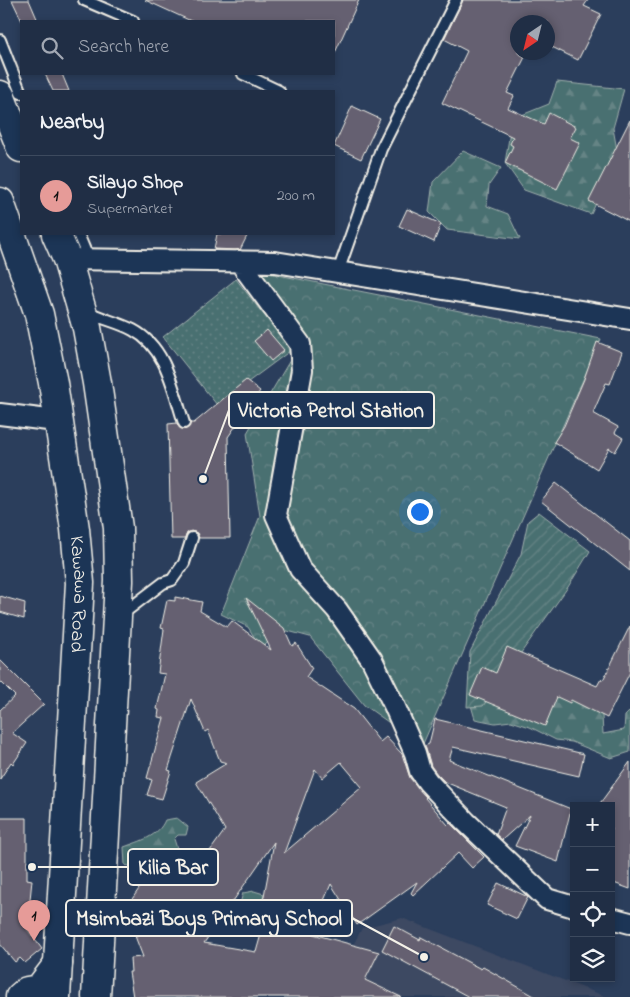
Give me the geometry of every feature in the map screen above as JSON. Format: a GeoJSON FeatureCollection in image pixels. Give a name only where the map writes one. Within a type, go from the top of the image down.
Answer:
{"type":"FeatureCollection","features":[{"type":"Feature","properties":{"kind":"main road"},"geometry":{"type":"LineString","coordinates":[[0,95],[20,145]]}},
{"type":"Feature","properties":{"kind":"main road","name":"Kawawa Road"},"geometry":{"type":"LineString","coordinates":[[0,202],[39,314],[53,383],[75,530],[80,583],[56,997]]}},
{"type":"Feature","properties":{"kind":"main road","name":"Kawawa Road"},"geometry":{"type":"LineString","coordinates":[[57,235],[78,260],[81,308],[87,328],[97,383],[118,528],[118,581],[96,997]]}},
{"type":"Feature","properties":{"kind":"main road"},"geometry":{"type":"LineString","coordinates":[[20,997],[27,990],[39,989],[58,964]]}},
{"type":"Feature","properties":{"kind":"street"},"geometry":{"type":"LineString","coordinates":[[78,260],[274,262],[630,319]]}},
{"type":"Feature","properties":{"kind":"street"},"geometry":{"type":"LineString","coordinates":[[239,261],[300,344],[302,370],[276,515],[300,569],[336,610],[372,660],[398,713],[415,753],[420,771],[428,782],[466,822],[547,899],[570,906]]}},
{"type":"Feature","properties":{"kind":"street"},"geometry":{"type":"LineString","coordinates":[[0,414],[48,420],[57,414]]}},
{"type":"Feature","properties":{"kind":"street"},"geometry":{"type":"LineString","coordinates":[[615,919],[630,923]]}},
{"type":"Feature","properties":{"kind":"lane"},"geometry":{"type":"LineString","coordinates":[[84,0],[131,20]]}},
{"type":"Feature","properties":{"kind":"lane"},"geometry":{"type":"LineString","coordinates":[[338,272],[381,149],[456,0]]}},
{"type":"Feature","properties":{"kind":"lane"},"geometry":{"type":"LineString","coordinates":[[0,40],[20,90]]}},
{"type":"Feature","properties":{"kind":"lane"},"geometry":{"type":"LineString","coordinates":[[245,75],[277,90]]}},
{"type":"Feature","properties":{"kind":"lane"},"geometry":{"type":"LineString","coordinates":[[78,235],[78,260]]}},
{"type":"Feature","properties":{"kind":"lane"},"geometry":{"type":"LineString","coordinates":[[81,308],[134,331],[158,352],[165,366],[184,423]]}},
{"type":"Feature","properties":{"kind":"lane"},"geometry":{"type":"LineString","coordinates":[[116,620],[163,582],[172,580],[184,563],[192,538]]}},
{"type":"Feature","properties":{"kind":"shaded area"},"geometry":{"type":"Polygon","coordinates":[[[402,918],[607,997],[347,997],[332,985],[362,928],[402,918]]]}},
{"type":"Feature","properties":{"kind":"green space"},"geometry":{"type":"Polygon","coordinates":[[[557,82],[624,89],[613,128],[618,156],[591,214],[524,190],[505,163],[512,119],[549,104],[557,82]]]}},
{"type":"Feature","properties":{"kind":"green space"},"geometry":{"type":"Polygon","coordinates":[[[463,151],[501,168],[489,185],[487,206],[508,214],[520,239],[447,230],[429,212],[433,182],[463,151]]]}},
{"type":"Feature","properties":{"kind":"green space"},"geometry":{"type":"Polygon","coordinates":[[[263,272],[601,339],[422,746],[364,705],[310,637],[284,630],[261,648],[248,627],[221,614],[260,516],[247,433],[296,350],[243,279],[263,272]]]}},
{"type":"Feature","properties":{"kind":"green space"},"geometry":{"type":"Polygon","coordinates":[[[236,279],[263,314],[294,348],[217,405],[163,337],[236,279]]]}},
{"type":"Feature","properties":{"kind":"green space"},"geometry":{"type":"Polygon","coordinates":[[[539,512],[590,551],[568,587],[483,706],[467,707],[470,652],[521,554],[528,521],[539,512]]]}},
{"type":"Feature","properties":{"kind":"green space"},"geometry":{"type":"Polygon","coordinates":[[[560,688],[607,702],[602,716],[603,734],[624,730],[625,716],[630,711],[630,752],[611,758],[572,742],[556,740],[530,727],[511,721],[495,723],[475,719],[468,695],[560,688]]]}},
{"type":"Feature","properties":{"kind":"green space"},"geometry":{"type":"Polygon","coordinates":[[[177,818],[188,827],[186,835],[178,835],[174,839],[179,855],[170,868],[158,870],[151,866],[147,859],[137,865],[125,865],[124,847],[158,831],[165,820],[177,818]]]}},
{"type":"Feature","properties":{"kind":"green space"},"geometry":{"type":"Polygon","coordinates":[[[254,891],[264,894],[257,925],[263,934],[233,929],[243,893],[254,891]]]}},
{"type":"Feature","properties":{"kind":"building"},"geometry":{"type":"Polygon","coordinates":[[[12,0],[29,0],[38,20],[22,20],[12,0]]]}},
{"type":"Feature","properties":{"kind":"building"},"geometry":{"type":"Polygon","coordinates":[[[145,0],[359,0],[335,53],[335,20],[189,20],[145,0]]]}},
{"type":"Feature","properties":{"kind":"building"},"geometry":{"type":"Polygon","coordinates":[[[463,0],[588,0],[584,6],[601,14],[578,60],[555,48],[555,15],[510,15],[510,60],[524,60],[507,93],[514,96],[508,108],[544,124],[549,113],[576,127],[570,138],[580,143],[557,189],[505,163],[513,146],[510,144],[513,137],[442,103],[467,51],[444,39],[463,0]]]}},
{"type":"Feature","properties":{"kind":"building"},"geometry":{"type":"Polygon","coordinates":[[[45,75],[62,75],[69,90],[53,90],[45,75]]]}},
{"type":"Feature","properties":{"kind":"building"},"geometry":{"type":"Polygon","coordinates":[[[352,106],[380,119],[361,159],[335,146],[352,106]]]}},
{"type":"Feature","properties":{"kind":"building"},"geometry":{"type":"Polygon","coordinates":[[[630,120],[630,222],[589,201],[630,120]]]}},
{"type":"Feature","properties":{"kind":"building"},"geometry":{"type":"Polygon","coordinates":[[[407,209],[441,224],[434,242],[399,226],[407,209]]]}},
{"type":"Feature","properties":{"kind":"building"},"geometry":{"type":"Polygon","coordinates":[[[217,235],[248,235],[240,250],[214,249],[217,235]]]}},
{"type":"Feature","properties":{"kind":"building"},"geometry":{"type":"Polygon","coordinates":[[[267,330],[284,350],[271,361],[254,341],[267,330]]]}},
{"type":"Feature","properties":{"kind":"building"},"geometry":{"type":"Polygon","coordinates":[[[597,342],[622,352],[610,384],[606,383],[593,413],[618,427],[615,433],[623,438],[615,452],[609,448],[597,469],[554,442],[564,426],[597,342]]]}},
{"type":"Feature","properties":{"kind":"building"},"geometry":{"type":"Polygon","coordinates":[[[246,380],[260,391],[228,437],[230,538],[199,538],[197,533],[191,531],[187,533],[185,539],[171,539],[168,424],[177,423],[180,428],[186,429],[246,380]]]}},
{"type":"Feature","properties":{"kind":"building"},"geometry":{"type":"Polygon","coordinates":[[[556,483],[630,541],[630,571],[541,501],[556,483]]]}},
{"type":"Feature","properties":{"kind":"building"},"geometry":{"type":"Polygon","coordinates":[[[0,596],[25,603],[24,619],[0,612],[0,596]]]}},
{"type":"Feature","properties":{"kind":"building"},"geometry":{"type":"Polygon","coordinates":[[[175,597],[202,602],[200,611],[227,627],[232,621],[271,650],[246,598],[284,628],[292,646],[296,643],[312,668],[306,677],[354,709],[380,742],[386,737],[402,754],[410,778],[425,798],[448,825],[450,823],[484,857],[472,868],[458,853],[413,895],[411,893],[417,882],[357,925],[331,884],[317,917],[313,934],[379,952],[365,980],[401,997],[133,997],[129,972],[131,972],[130,958],[143,957],[135,936],[140,934],[128,905],[158,861],[169,869],[171,866],[190,879],[225,830],[196,782],[227,763],[220,761],[208,730],[205,732],[191,699],[168,770],[171,771],[162,799],[147,795],[152,780],[147,778],[164,718],[158,717],[159,710],[157,709],[165,674],[158,673],[164,629],[161,628],[167,600],[175,601],[175,597]],[[341,762],[322,778],[315,769],[284,853],[362,787],[341,762]],[[274,842],[204,943],[256,952],[267,913],[261,912],[274,842]]]}},
{"type":"Feature","properties":{"kind":"building"},"geometry":{"type":"Polygon","coordinates":[[[630,626],[630,672],[607,718],[571,700],[570,703],[557,697],[545,726],[470,695],[482,667],[496,673],[507,647],[597,686],[601,679],[603,680],[630,626]]]}},
{"type":"Feature","properties":{"kind":"building"},"geometry":{"type":"Polygon","coordinates":[[[0,660],[44,704],[12,733],[27,743],[0,779],[0,710],[15,696],[0,681],[0,660]]]}},
{"type":"Feature","properties":{"kind":"building"},"geometry":{"type":"Polygon","coordinates":[[[435,719],[584,754],[579,776],[453,747],[449,760],[570,809],[558,862],[515,846],[530,815],[502,840],[496,835],[506,807],[445,782],[431,766],[425,746],[429,744],[435,719]]]}},
{"type":"Feature","properties":{"kind":"building"},"geometry":{"type":"Polygon","coordinates":[[[630,762],[630,889],[615,883],[615,802],[601,802],[630,762]]]}},
{"type":"Feature","properties":{"kind":"building"},"geometry":{"type":"Polygon","coordinates":[[[0,818],[27,818],[27,879],[32,880],[27,929],[42,949],[25,963],[20,958],[15,962],[0,944],[0,818]]]}},
{"type":"Feature","properties":{"kind":"building"},"geometry":{"type":"Polygon","coordinates":[[[498,883],[528,897],[517,919],[487,905],[498,883]]]}},
{"type":"Feature","properties":{"kind":"building"},"geometry":{"type":"Polygon","coordinates":[[[394,926],[420,940],[421,937],[481,969],[483,967],[536,997],[469,997],[382,950],[394,926]]]}},
{"type":"Feature","properties":{"kind":"place","name":"Victoria Petrol Station"},"geometry":{"type":"Point","coordinates":[203,479]}},
{"type":"Feature","properties":{"kind":"place","name":"Kilia Bar"},"geometry":{"type":"Point","coordinates":[32,867]}},
{"type":"Feature","properties":{"kind":"place","name":"Silayo Shop"},"geometry":{"type":"Point","coordinates":[34,941]}},
{"type":"Feature","properties":{"kind":"place","name":"Msimbazi Boys Primary School"},"geometry":{"type":"Point","coordinates":[424,957]}}]}
